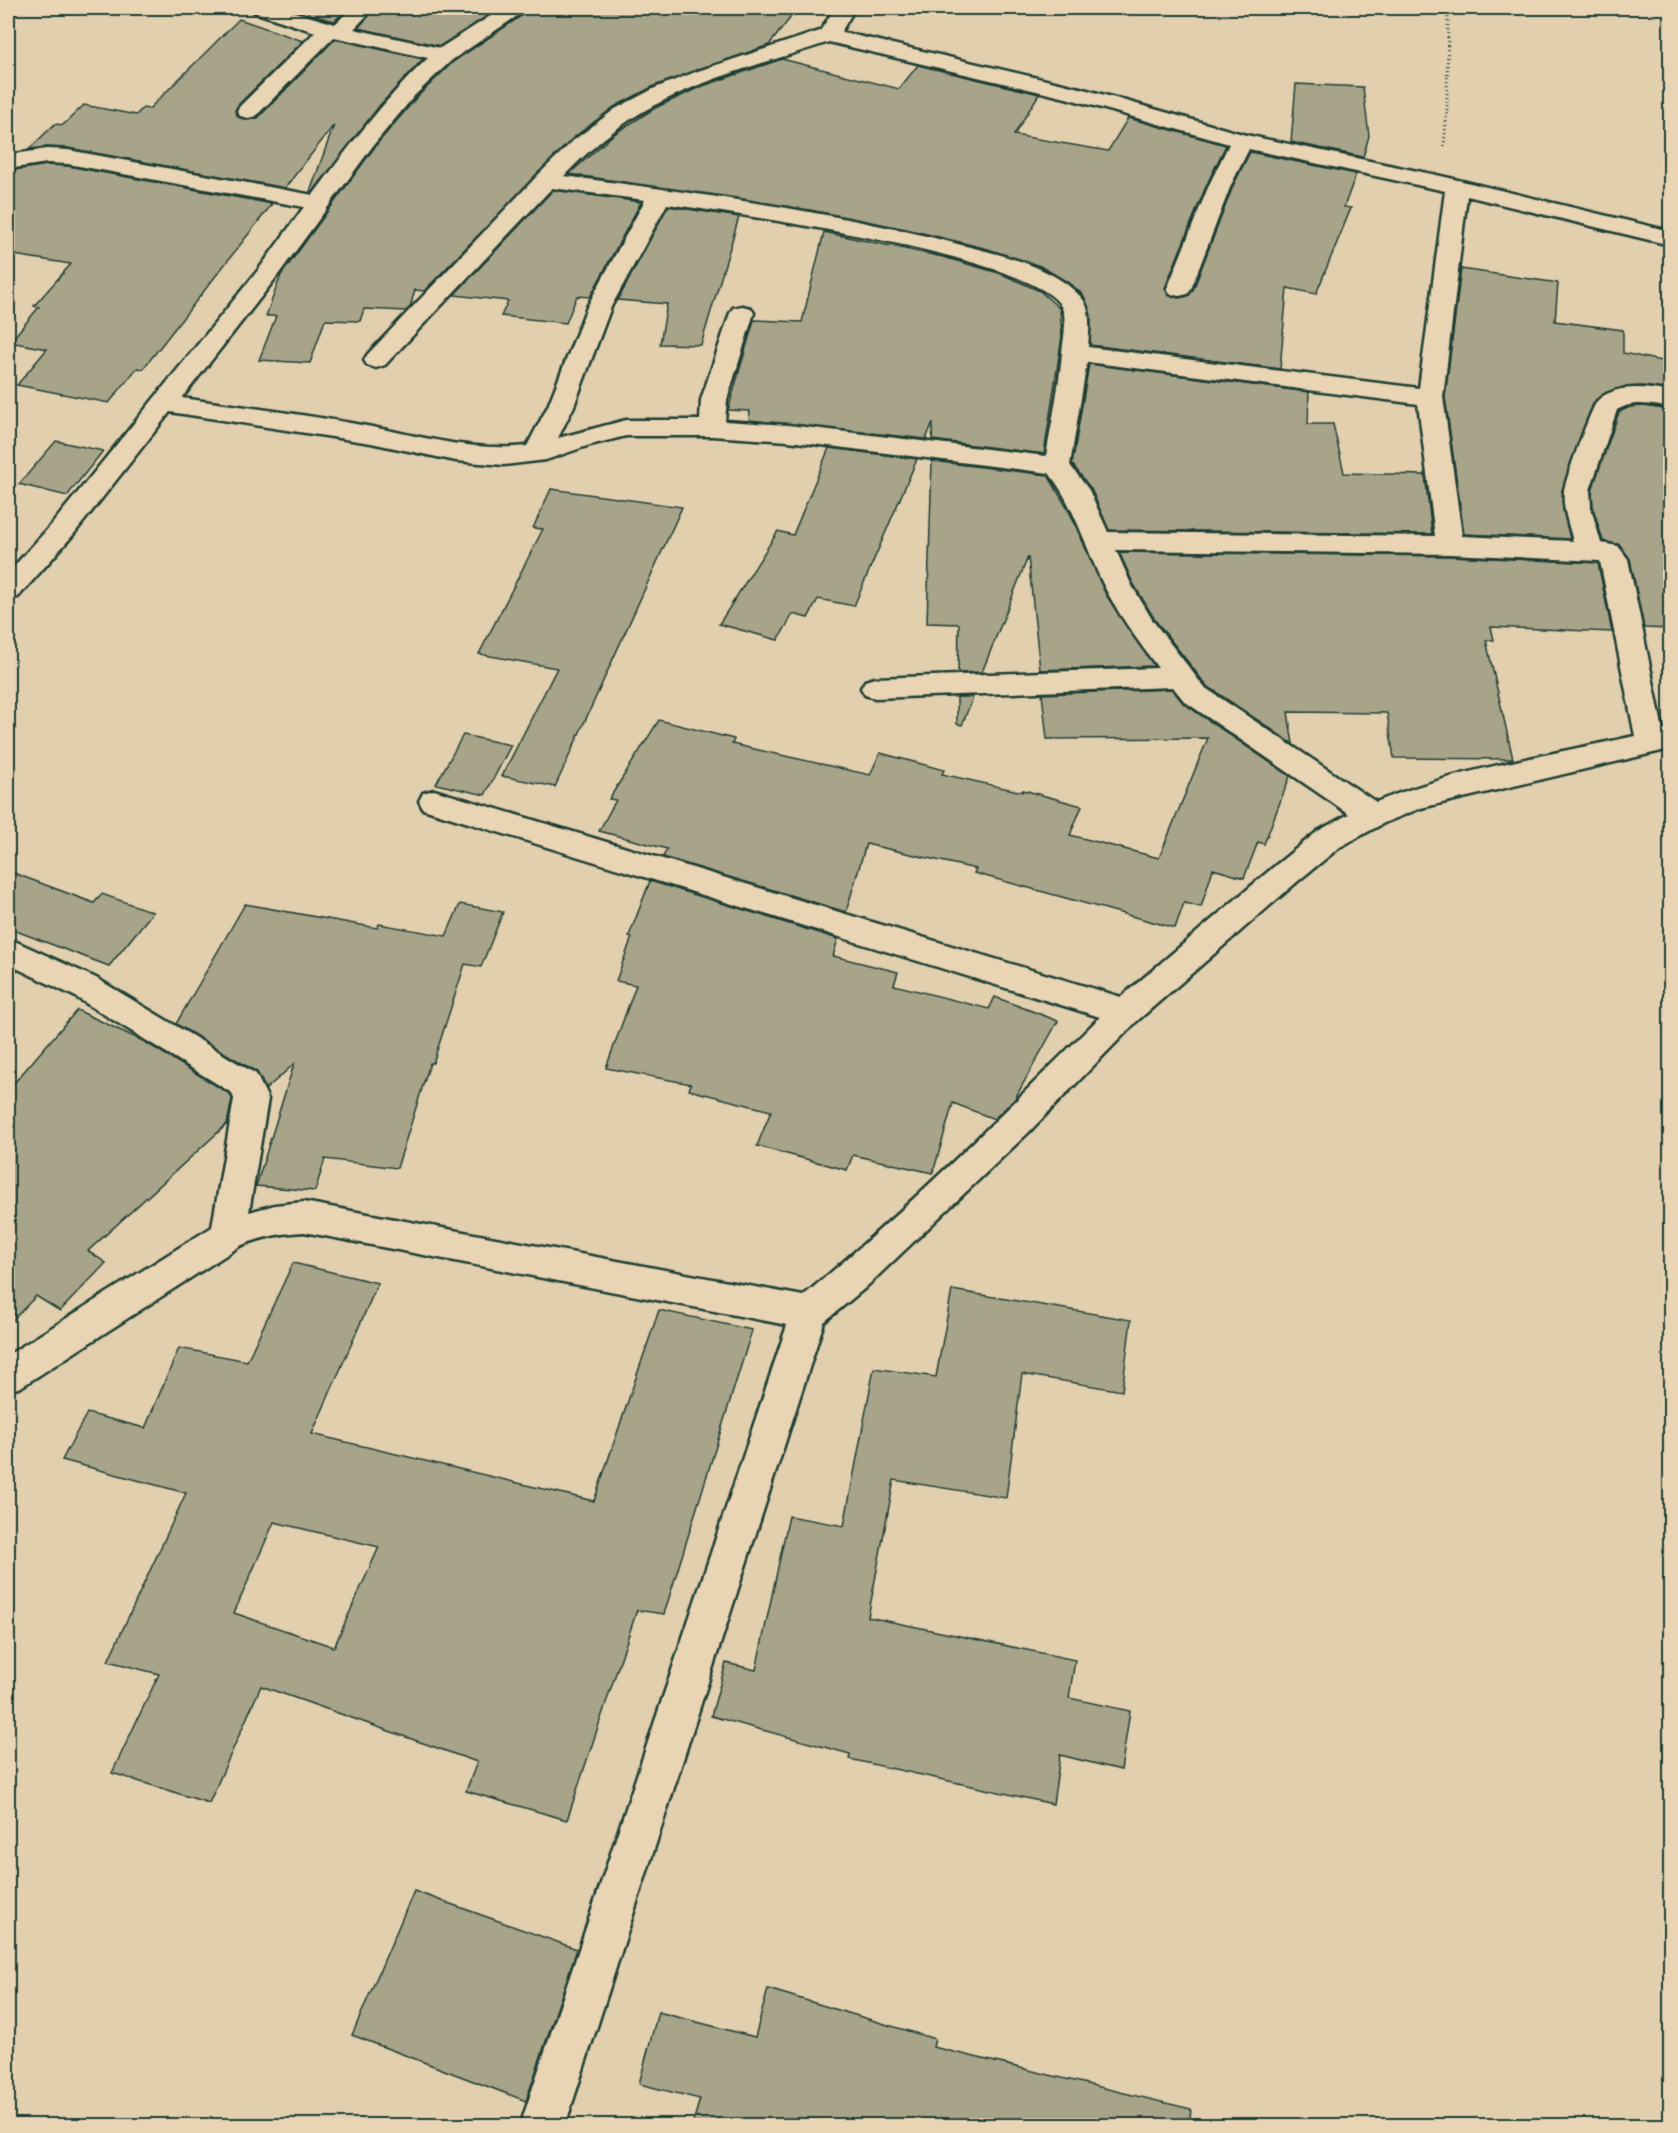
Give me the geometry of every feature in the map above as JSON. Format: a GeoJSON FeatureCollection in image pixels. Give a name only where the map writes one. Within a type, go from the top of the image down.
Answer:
{"type":"FeatureCollection","features":[{"type":"Feature","properties":{"kind":"street"},"geometry":{"type":"LineString","coordinates":[[261,8],[335,31],[444,55]]}},
{"type":"Feature","properties":{"kind":"street"},"geometry":{"type":"LineString","coordinates":[[248,111],[335,31],[364,8]]}},
{"type":"Feature","properties":{"kind":"street"},"geometry":{"type":"LineString","coordinates":[[8,590],[63,529],[267,274],[367,138],[400,98],[444,55],[516,8]]}},
{"type":"Feature","properties":{"kind":"street"},"geometry":{"type":"LineString","coordinates":[[828,35],[845,8]]}},
{"type":"Feature","properties":{"kind":"street"},"geometry":{"type":"LineString","coordinates":[[376,360],[546,180],[582,145],[623,114],[663,93],[706,76],[828,35],[1072,93],[1242,141],[1449,185],[1671,238]]}},
{"type":"Feature","properties":{"kind":"street"},"geometry":{"type":"LineString","coordinates":[[1179,289],[1220,184],[1242,141]]}},
{"type":"Feature","properties":{"kind":"street"},"geometry":{"type":"LineString","coordinates":[[8,162],[47,156],[68,157],[320,203]]}},
{"type":"Feature","properties":{"kind":"street"},"geometry":{"type":"LineString","coordinates":[[546,180],[818,221],[914,239],[982,257],[1041,279],[1061,292],[1073,304],[1077,322],[1057,466]]}},
{"type":"Feature","properties":{"kind":"street"},"geometry":{"type":"LineString","coordinates":[[1449,185],[1430,397],[1450,545]]}},
{"type":"Feature","properties":{"kind":"street"},"geometry":{"type":"LineString","coordinates":[[535,453],[550,433],[561,410],[593,321],[659,196]]}},
{"type":"Feature","properties":{"kind":"street"},"geometry":{"type":"LineString","coordinates":[[712,428],[714,400],[742,313]]}},
{"type":"Feature","properties":{"kind":"street"},"geometry":{"type":"LineString","coordinates":[[1074,353],[1430,397]]}},
{"type":"Feature","properties":{"kind":"street"},"geometry":{"type":"LineString","coordinates":[[1589,549],[1578,508],[1577,490],[1606,406],[1616,399],[1629,396],[1671,400]]}},
{"type":"Feature","properties":{"kind":"street"},"geometry":{"type":"LineString","coordinates":[[164,403],[371,435],[456,453],[504,457],[535,453],[626,428],[712,428],[788,433],[1057,466],[1076,490],[1118,585],[1143,628],[1178,677],[1194,694],[1373,815]]}},
{"type":"Feature","properties":{"kind":"street"},"geometry":{"type":"LineString","coordinates":[[542,2126],[809,1313],[852,1277],[1016,1123],[1126,1012],[1329,839],[1373,815],[1413,799],[1456,787],[1661,741],[1614,559],[1608,552],[1589,549],[1450,545],[1099,541]]}},
{"type":"Feature","properties":{"kind":"street"},"geometry":{"type":"LineString","coordinates":[[875,688],[1178,677]]}},
{"type":"Feature","properties":{"kind":"street"},"geometry":{"type":"LineString","coordinates":[[434,801],[1126,1012]]}},
{"type":"Feature","properties":{"kind":"street"},"geometry":{"type":"LineString","coordinates":[[8,950],[85,987],[244,1084],[251,1099],[228,1235]]}},
{"type":"Feature","properties":{"kind":"street"},"geometry":{"type":"LineString","coordinates":[[8,1375],[228,1235],[266,1220],[282,1217],[304,1217],[809,1313]]}},
{"type":"Feature","properties":{"kind":"path"},"geometry":{"type":"LineString","coordinates":[[1448,8],[1449,185]]}},
{"type":"Feature","properties":{"kind":"building"},"geometry":{"type":"Polygon","coordinates":[[[309,8],[349,8],[334,21],[308,14],[309,8]]]}},
{"type":"Feature","properties":{"kind":"building"},"geometry":{"type":"Polygon","coordinates":[[[376,8],[500,8],[440,46],[358,28],[376,8]]]}},
{"type":"Feature","properties":{"kind":"building"},"geometry":{"type":"Polygon","coordinates":[[[528,8],[798,8],[769,45],[654,86],[614,107],[573,138],[424,291],[415,290],[410,307],[406,311],[364,309],[360,321],[325,320],[310,363],[259,360],[276,316],[266,316],[281,275],[377,144],[417,97],[453,62],[524,14],[528,8]]]}},
{"type":"Feature","properties":{"kind":"building"},"geometry":{"type":"Polygon","coordinates":[[[239,19],[303,41],[238,105],[235,110],[238,117],[247,120],[258,118],[335,39],[423,59],[380,105],[312,193],[310,192],[334,125],[285,188],[68,148],[29,149],[55,124],[63,125],[84,105],[136,115],[143,108],[149,109],[239,19]]]}},
{"type":"Feature","properties":{"kind":"building"},"geometry":{"type":"Polygon","coordinates":[[[782,59],[899,89],[918,65],[1039,94],[1014,135],[1108,151],[1128,118],[1226,145],[1207,184],[1165,288],[1170,296],[1179,298],[1188,296],[1193,290],[1233,186],[1250,152],[1356,174],[1344,207],[1351,208],[1316,294],[1287,288],[1280,369],[1090,345],[1091,315],[1084,296],[1071,284],[1040,266],[988,249],[906,229],[809,210],[569,174],[614,134],[655,108],[703,86],[782,59]]]}},
{"type":"Feature","properties":{"kind":"building"},"geometry":{"type":"Polygon","coordinates":[[[1296,84],[1363,87],[1369,136],[1363,157],[1291,142],[1296,84]]]}},
{"type":"Feature","properties":{"kind":"building"},"geometry":{"type":"Polygon","coordinates":[[[47,165],[68,166],[272,204],[143,369],[137,368],[109,403],[17,385],[47,349],[10,342],[39,307],[34,306],[71,264],[8,254],[8,171],[47,165]]]}},
{"type":"Feature","properties":{"kind":"building"},"geometry":{"type":"Polygon","coordinates":[[[553,190],[641,202],[590,297],[577,296],[566,323],[501,316],[508,301],[454,295],[553,190]]]}},
{"type":"Feature","properties":{"kind":"building"},"geometry":{"type":"Polygon","coordinates":[[[668,206],[739,217],[701,345],[660,344],[667,304],[618,300],[668,206]]]}},
{"type":"Feature","properties":{"kind":"building"},"geometry":{"type":"Polygon","coordinates":[[[824,232],[943,257],[999,273],[1040,291],[1060,309],[1062,336],[1044,454],[932,440],[933,422],[926,439],[749,420],[750,411],[728,410],[754,320],[802,322],[824,232]]]}},
{"type":"Feature","properties":{"kind":"building"},"geometry":{"type":"Polygon","coordinates":[[[1461,269],[1558,283],[1555,321],[1623,330],[1623,353],[1671,363],[1671,390],[1643,386],[1623,387],[1605,393],[1593,404],[1562,490],[1563,510],[1570,539],[1464,534],[1445,397],[1461,269]]]}},
{"type":"Feature","properties":{"kind":"building"},"geometry":{"type":"Polygon","coordinates":[[[1089,364],[1309,392],[1308,424],[1333,424],[1344,473],[1425,475],[1432,534],[1109,530],[1091,489],[1072,464],[1089,364]]]}},
{"type":"Feature","properties":{"kind":"building"},"geometry":{"type":"Polygon","coordinates":[[[1643,406],[1671,410],[1671,629],[1644,628],[1630,559],[1620,545],[1603,541],[1593,508],[1592,490],[1619,412],[1630,407],[1643,406]]]}},
{"type":"Feature","properties":{"kind":"building"},"geometry":{"type":"Polygon","coordinates":[[[56,441],[103,451],[67,496],[19,484],[56,441]]]}},
{"type":"Feature","properties":{"kind":"building"},"geometry":{"type":"Polygon","coordinates":[[[829,448],[917,459],[854,606],[818,599],[808,618],[793,614],[778,640],[719,624],[778,531],[793,535],[829,448]]]}},
{"type":"Feature","properties":{"kind":"building"},"geometry":{"type":"Polygon","coordinates":[[[932,461],[1048,475],[1070,513],[1106,595],[1154,666],[1040,670],[1028,557],[982,672],[958,673],[959,624],[927,623],[932,461]]]}},
{"type":"Feature","properties":{"kind":"building"},"geometry":{"type":"Polygon","coordinates":[[[551,489],[682,507],[555,787],[502,776],[557,668],[479,654],[543,529],[533,528],[551,489]]]}},
{"type":"Feature","properties":{"kind":"building"},"geometry":{"type":"Polygon","coordinates":[[[1119,552],[1450,556],[1598,563],[1612,632],[1491,627],[1494,640],[1486,640],[1513,759],[1394,758],[1387,713],[1288,712],[1293,744],[1206,685],[1155,620],[1133,583],[1119,552]]]}},
{"type":"Feature","properties":{"kind":"building"},"geometry":{"type":"Polygon","coordinates":[[[1172,689],[1183,703],[1290,776],[1264,844],[1258,842],[1244,878],[1213,869],[1201,907],[1184,903],[1175,928],[974,873],[976,869],[866,844],[846,912],[663,857],[667,849],[599,831],[616,800],[609,799],[659,720],[734,739],[732,744],[870,775],[880,753],[944,770],[942,774],[1022,792],[1023,790],[1082,806],[1070,835],[1159,858],[1208,738],[1047,739],[1042,694],[1172,689]]]}},
{"type":"Feature","properties":{"kind":"building"},"geometry":{"type":"Polygon","coordinates":[[[957,697],[973,697],[962,725],[957,724],[957,697]]]}},
{"type":"Feature","properties":{"kind":"building"},"geometry":{"type":"Polygon","coordinates":[[[463,735],[511,745],[485,795],[436,784],[463,735]]]}},
{"type":"Feature","properties":{"kind":"building"},"geometry":{"type":"Polygon","coordinates":[[[8,871],[94,903],[102,894],[153,912],[109,966],[8,928],[8,871]]]}},
{"type":"Feature","properties":{"kind":"building"},"geometry":{"type":"Polygon","coordinates":[[[650,881],[838,939],[833,956],[898,972],[894,985],[989,1009],[995,997],[1058,1021],[1014,1100],[994,1119],[953,1103],[933,1173],[853,1155],[847,1170],[757,1146],[771,1111],[689,1090],[691,1084],[606,1068],[636,985],[616,981],[632,937],[629,936],[650,881]]]}},
{"type":"Feature","properties":{"kind":"building"},"geometry":{"type":"Polygon","coordinates":[[[245,904],[377,928],[379,924],[446,936],[460,904],[503,912],[481,967],[465,964],[433,1063],[430,1063],[397,1168],[325,1159],[315,1191],[256,1186],[294,1064],[266,1089],[257,1072],[176,1024],[245,904]]]}},
{"type":"Feature","properties":{"kind":"building"},"geometry":{"type":"Polygon","coordinates":[[[77,1010],[145,1042],[230,1094],[232,1099],[227,1124],[88,1251],[106,1263],[60,1311],[36,1296],[8,1325],[8,1090],[77,1010]]]}},
{"type":"Feature","properties":{"kind":"building"},"geometry":{"type":"Polygon","coordinates":[[[293,1263],[378,1283],[312,1434],[594,1501],[659,1310],[752,1330],[664,1614],[637,1610],[567,1820],[466,1791],[477,1762],[261,1686],[209,1803],[112,1773],[159,1674],[108,1661],[186,1493],[62,1460],[87,1413],[145,1428],[179,1348],[247,1361],[293,1263]],[[274,1522],[234,1613],[334,1647],[379,1547],[274,1522]]]}},
{"type":"Feature","properties":{"kind":"building"},"geometry":{"type":"Polygon","coordinates":[[[952,1290],[1131,1320],[1122,1391],[1022,1374],[1006,1498],[894,1480],[868,1617],[1075,1660],[1069,1698],[1130,1711],[1121,1770],[1060,1755],[1053,1804],[849,1759],[850,1754],[711,1716],[726,1663],[756,1670],[789,1516],[844,1526],[874,1368],[936,1377],[952,1290]]]}},
{"type":"Feature","properties":{"kind":"building"},"geometry":{"type":"Polygon","coordinates":[[[414,1891],[577,1949],[526,2101],[352,2035],[414,1891]]]}},
{"type":"Feature","properties":{"kind":"building"},"geometry":{"type":"Polygon","coordinates":[[[768,1989],[935,2039],[933,2047],[1191,2109],[1189,2126],[692,2126],[700,2099],[639,2084],[658,2012],[755,2037],[768,1989]]]}}]}
